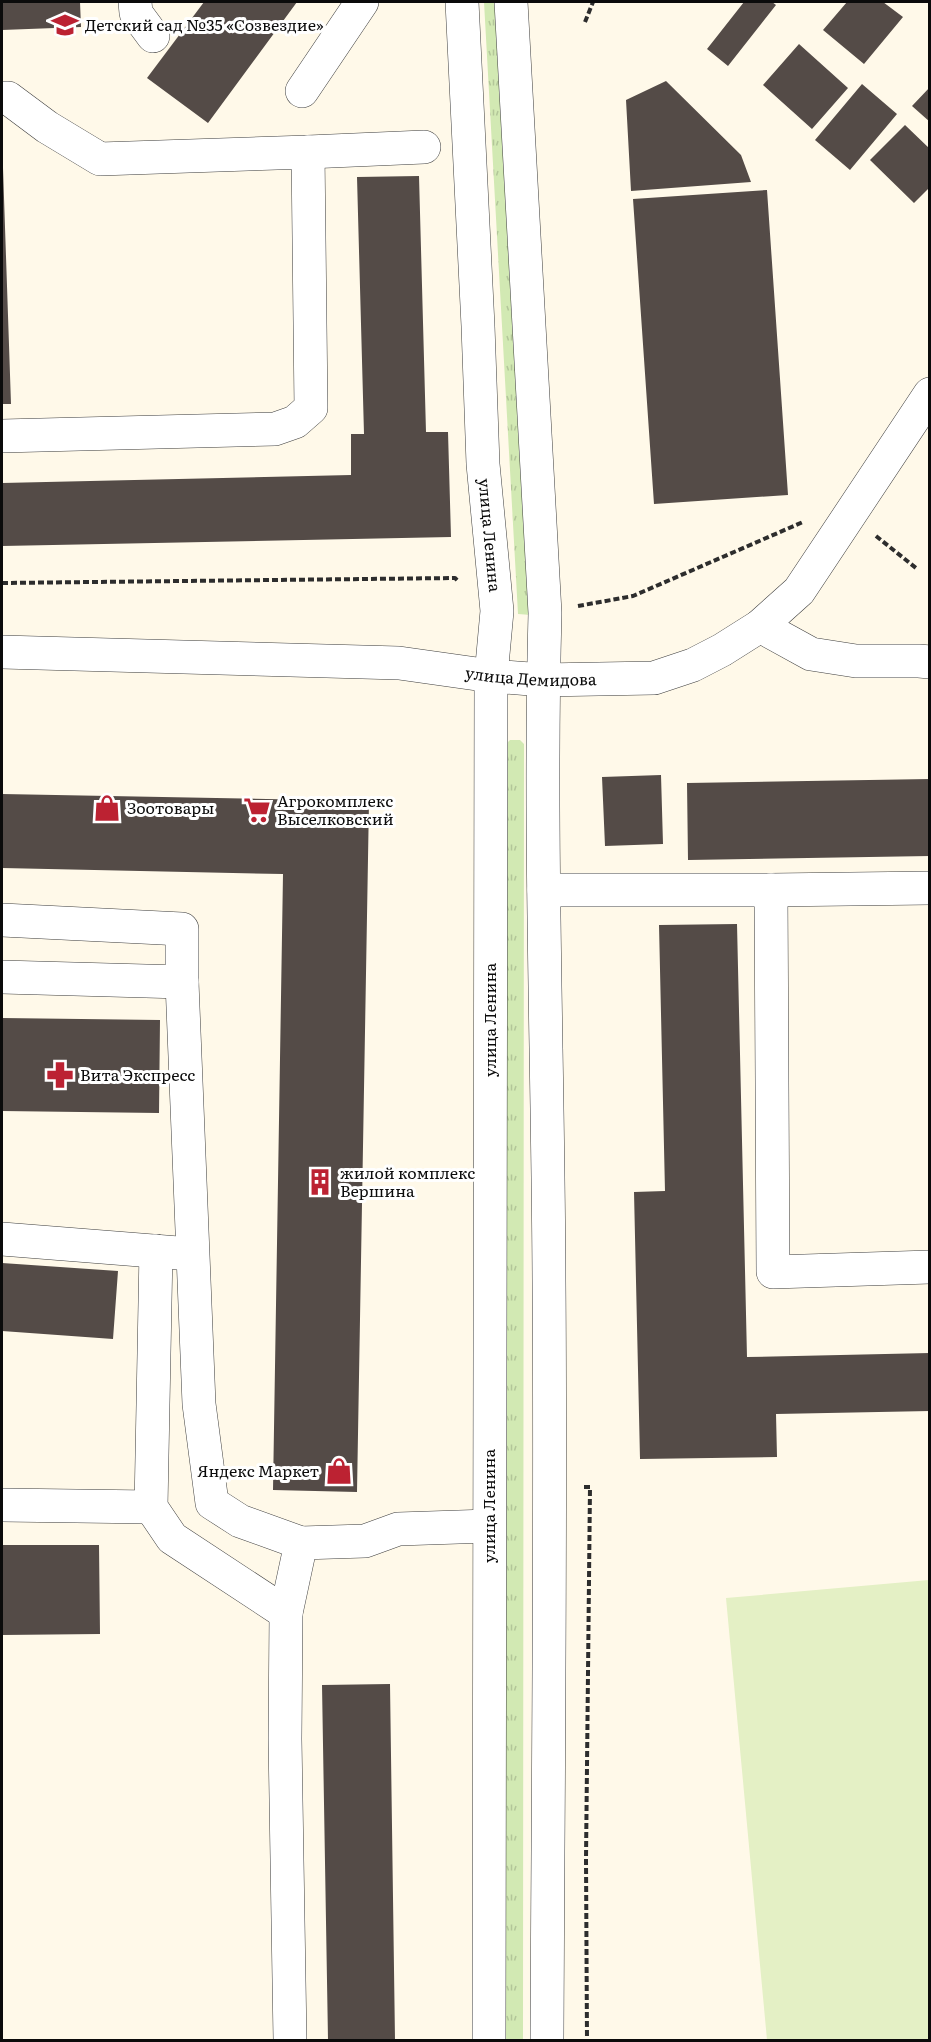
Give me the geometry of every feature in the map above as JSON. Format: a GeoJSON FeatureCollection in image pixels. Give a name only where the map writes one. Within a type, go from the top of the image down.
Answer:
{"type":"FeatureCollection","features":[{"type":"Feature","properties":{"kind":"street"},"geometry":{"type":"LineString","coordinates":[[302,91],[362,2]]}},
{"type":"Feature","properties":{"kind":"street","name":"улица Ленина"},"geometry":{"type":"LineString","coordinates":[[462,2],[483,464],[496,611],[491,676],[489,2040]]}},
{"type":"Feature","properties":{"kind":"street"},"geometry":{"type":"LineString","coordinates":[[511,2],[545,613],[544,890],[549,1282],[547,2040]]}},
{"type":"Feature","properties":{"kind":"street"},"geometry":{"type":"LineString","coordinates":[[2,98],[8,98],[46,127],[100,159],[424,147]]}},
{"type":"Feature","properties":{"kind":"street"},"geometry":{"type":"LineString","coordinates":[[2,436],[275,429],[295,422],[311,408],[308,152]]}},
{"type":"Feature","properties":{"kind":"street","name":"улица Демидова"},"geometry":{"type":"LineString","coordinates":[[2,652],[399,663],[491,676],[543,680],[654,678],[693,665],[722,650],[760,626],[799,591],[930,394]]}},
{"type":"Feature","properties":{"kind":"street"},"geometry":{"type":"LineString","coordinates":[[760,626],[811,654],[856,661],[930,662]]}},
{"type":"Feature","properties":{"kind":"street"},"geometry":{"type":"LineString","coordinates":[[544,890],[930,888]]}},
{"type":"Feature","properties":{"kind":"street"},"geometry":{"type":"LineString","coordinates":[[771,890],[773,1272],[930,1267]]}},
{"type":"Feature","properties":{"kind":"street"},"geometry":{"type":"LineString","coordinates":[[2,920],[182,929],[182,982],[199,1404],[212,1503],[240,1521],[302,1543],[365,1540],[398,1529],[489,1526]]}},
{"type":"Feature","properties":{"kind":"street"},"geometry":{"type":"LineString","coordinates":[[2,977],[182,982]]}},
{"type":"Feature","properties":{"kind":"street"},"geometry":{"type":"LineString","coordinates":[[2,1239],[192,1254]]}},
{"type":"Feature","properties":{"kind":"street"},"geometry":{"type":"LineString","coordinates":[[156,1251],[151,1507],[172,1538],[286,1613]]}},
{"type":"Feature","properties":{"kind":"street"},"geometry":{"type":"LineString","coordinates":[[2,1505],[151,1507]]}},
{"type":"Feature","properties":{"kind":"street"},"geometry":{"type":"LineString","coordinates":[[290,2040],[285,1739],[286,1613],[302,1543]]}},
{"type":"Feature","properties":{"kind":"path"},"geometry":{"type":"LineString","coordinates":[[585,22],[593,2]]}},
{"type":"Feature","properties":{"kind":"path"},"geometry":{"type":"LineString","coordinates":[[587,2040],[586,1859],[590,1487]]}},
{"type":"Feature","properties":{"kind":"green space"},"geometry":{"type":"Polygon","coordinates":[[[484,2],[500,2],[531,615],[518,614],[484,2]]]}},
{"type":"Feature","properties":{"kind":"green space"},"geometry":{"type":"Polygon","coordinates":[[[510,740],[520,740],[524,744],[523,2040],[505,2040],[506,744],[510,740]]]}},
{"type":"Feature","properties":{"kind":"green space"},"geometry":{"type":"Polygon","coordinates":[[[929,1580],[929,2040],[767,2040],[726,1598],[929,1580]]]}},
{"type":"Feature","properties":{"kind":"building"},"geometry":{"type":"Polygon","coordinates":[[[2,2],[80,2],[81,27],[2,30],[2,2]]]}},
{"type":"Feature","properties":{"kind":"building"},"geometry":{"type":"Polygon","coordinates":[[[204,2],[297,2],[208,123],[147,78],[204,2]]]}},
{"type":"Feature","properties":{"kind":"building"},"geometry":{"type":"Polygon","coordinates":[[[744,2],[772,2],[776,5],[728,66],[707,49],[744,2]]]}},
{"type":"Feature","properties":{"kind":"building"},"geometry":{"type":"Polygon","coordinates":[[[847,2],[883,2],[903,17],[864,64],[823,30],[847,2]]]}},
{"type":"Feature","properties":{"kind":"building"},"geometry":{"type":"Polygon","coordinates":[[[799,44],[848,88],[812,129],[763,85],[799,44]]]}},
{"type":"Feature","properties":{"kind":"building"},"geometry":{"type":"Polygon","coordinates":[[[666,81],[741,155],[751,182],[631,191],[626,100],[666,81]]]}},
{"type":"Feature","properties":{"kind":"building"},"geometry":{"type":"Polygon","coordinates":[[[862,84],[897,114],[850,170],[815,140],[862,84]]]}},
{"type":"Feature","properties":{"kind":"building"},"geometry":{"type":"Polygon","coordinates":[[[930,87],[930,122],[912,106],[930,87]]]}},
{"type":"Feature","properties":{"kind":"building"},"geometry":{"type":"Polygon","coordinates":[[[905,125],[930,149],[930,187],[914,203],[870,160],[905,125]]]}},
{"type":"Feature","properties":{"kind":"building"},"geometry":{"type":"Polygon","coordinates":[[[3,168],[11,404],[2,404],[3,168]]]}},
{"type":"Feature","properties":{"kind":"building"},"geometry":{"type":"Polygon","coordinates":[[[419,176],[426,432],[448,432],[451,537],[2,546],[2,483],[351,475],[351,434],[364,434],[357,177],[419,176]]]}},
{"type":"Feature","properties":{"kind":"building"},"geometry":{"type":"Polygon","coordinates":[[[767,190],[788,495],[654,504],[633,199],[767,190]]]}},
{"type":"Feature","properties":{"kind":"building"},"geometry":{"type":"Polygon","coordinates":[[[661,775],[663,844],[605,846],[602,777],[661,775]]]}},
{"type":"Feature","properties":{"kind":"building"},"geometry":{"type":"Polygon","coordinates":[[[930,779],[930,856],[688,860],[687,783],[930,779]]]}},
{"type":"Feature","properties":{"kind":"building","name":"жилой комплекс Вершина"},"geometry":{"type":"Polygon","coordinates":[[[2,794],[369,801],[357,1492],[273,1490],[283,874],[2,868],[2,794]]]}},
{"type":"Feature","properties":{"kind":"building"},"geometry":{"type":"Polygon","coordinates":[[[737,924],[747,1357],[930,1353],[930,1411],[776,1414],[777,1457],[640,1459],[634,1192],[665,1191],[659,925],[737,924]]]}},
{"type":"Feature","properties":{"kind":"building"},"geometry":{"type":"Polygon","coordinates":[[[2,1018],[160,1020],[159,1113],[2,1111],[2,1018]]]}},
{"type":"Feature","properties":{"kind":"building"},"geometry":{"type":"Polygon","coordinates":[[[2,1263],[118,1271],[113,1339],[2,1331],[2,1263]]]}},
{"type":"Feature","properties":{"kind":"building"},"geometry":{"type":"Polygon","coordinates":[[[2,1545],[99,1545],[100,1634],[2,1635],[2,1545]]]}},
{"type":"Feature","properties":{"kind":"building"},"geometry":{"type":"Polygon","coordinates":[[[390,1684],[395,2040],[328,2040],[322,1685],[390,1684]]]}},
{"type":"Feature","properties":{"kind":"place","name":"Детский сад №35 «Созвездие»"},"geometry":{"type":"Point","coordinates":[65,25]}},
{"type":"Feature","properties":{"kind":"place","name":"Зоотовары"},"geometry":{"type":"Point","coordinates":[107,808]}},
{"type":"Feature","properties":{"kind":"place","name":"Агрокомплекс Выселковский"},"geometry":{"type":"Point","coordinates":[257,810]}},
{"type":"Feature","properties":{"kind":"place","name":"Вита Экспресс"},"geometry":{"type":"Point","coordinates":[60,1075]}},
{"type":"Feature","properties":{"kind":"place","name":"жилой комплекс Вершина"},"geometry":{"type":"Point","coordinates":[320,1182]}},
{"type":"Feature","properties":{"kind":"place","name":"Яндекс Маркет"},"geometry":{"type":"Point","coordinates":[339,1471]}}]}
